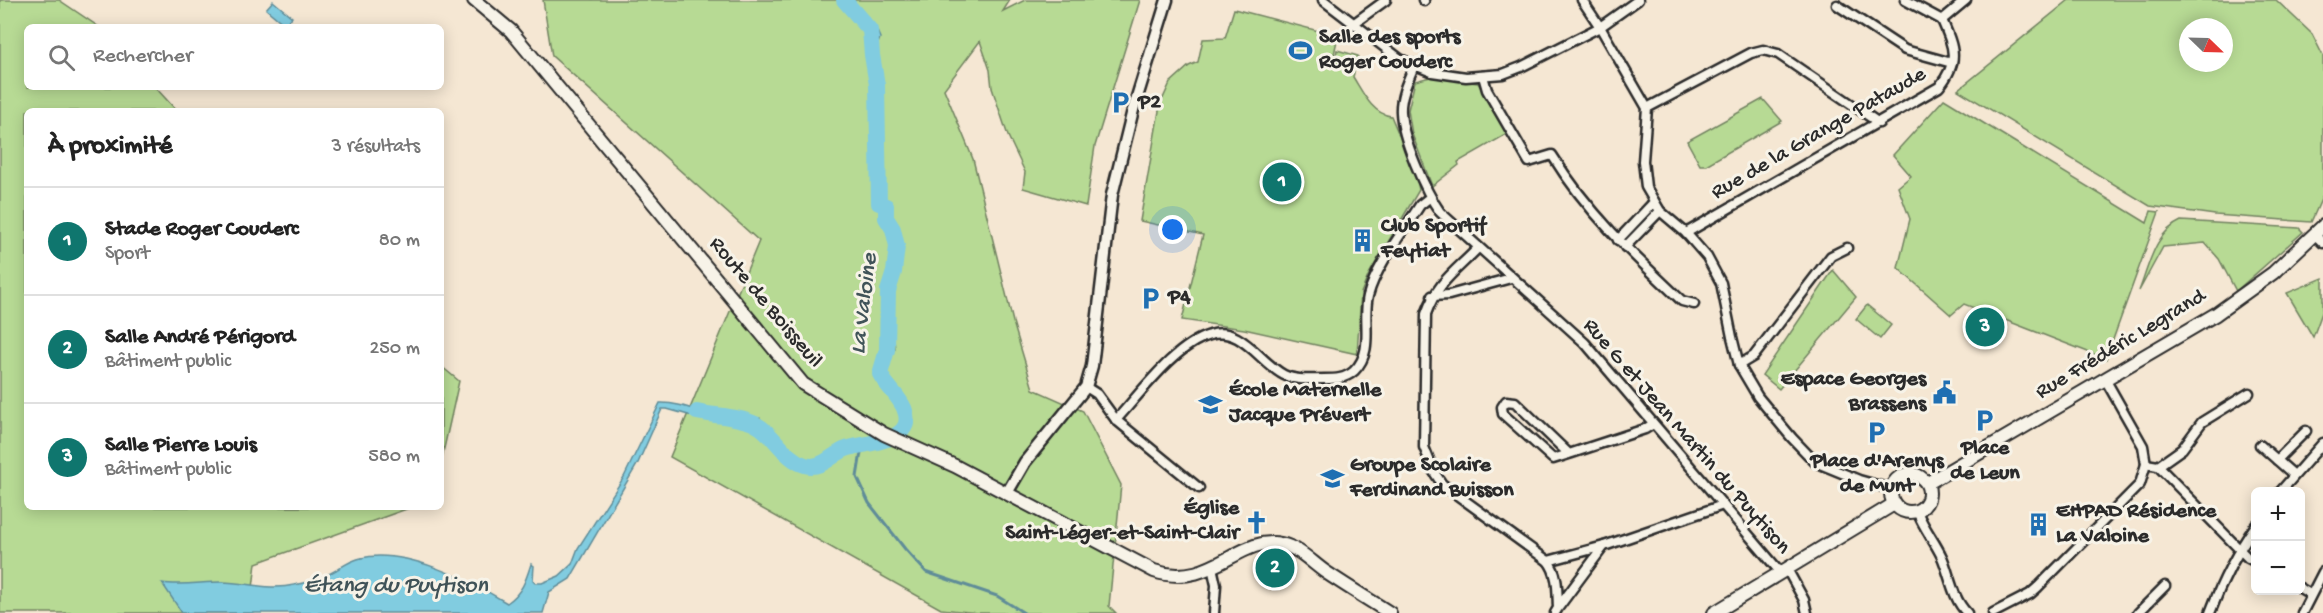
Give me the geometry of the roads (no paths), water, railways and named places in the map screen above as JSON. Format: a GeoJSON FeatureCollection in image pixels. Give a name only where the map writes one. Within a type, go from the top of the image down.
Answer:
{"type":"FeatureCollection","features":[{"type":"Feature","properties":{"kind":"main road","name":"Route de Boisseuil"},"geometry":{"type":"LineString","coordinates":[[474,0],[511,31],[803,384],[884,434],[955,466],[1154,572],[1183,577],[1212,567],[1255,546],[1269,543],[1290,546],[1324,571],[1390,613]]}},
{"type":"Feature","properties":{"kind":"main road","name":"Rue Frédéric Legrand"},"geometry":{"type":"LineString","coordinates":[[1928,483],[2241,297],[2320,234]]}},
{"type":"Feature","properties":{"kind":"main road"},"geometry":{"type":"LineString","coordinates":[[1907,473],[1919,475],[1928,483],[1927,502],[1917,511],[1905,512],[1894,504],[1891,489],[1896,479],[1907,473]]}},
{"type":"Feature","properties":{"kind":"main road"},"geometry":{"type":"LineString","coordinates":[[1714,613],[1894,504]]}},
{"type":"Feature","properties":{"kind":"street"},"geometry":{"type":"LineString","coordinates":[[1007,493],[1025,462],[1086,387],[1092,366],[1112,195],[1167,0]]}},
{"type":"Feature","properties":{"kind":"street"},"geometry":{"type":"LineString","coordinates":[[1323,0],[1384,48],[1414,66],[1450,75],[1483,76],[1503,74],[1521,67],[1600,27],[1638,0]]}},
{"type":"Feature","properties":{"kind":"street"},"geometry":{"type":"LineString","coordinates":[[1353,24],[1386,0]]}},
{"type":"Feature","properties":{"kind":"street"},"geometry":{"type":"LineString","coordinates":[[1582,0],[1647,108],[1643,161],[1646,187],[1660,211],[1686,233],[1707,257],[1721,283],[1740,365],[1758,397],[1815,462],[1859,480],[1891,489]]}},
{"type":"Feature","properties":{"kind":"street"},"geometry":{"type":"LineString","coordinates":[[1905,0],[1942,20],[1966,0]]}},
{"type":"Feature","properties":{"kind":"street"},"geometry":{"type":"LineString","coordinates":[[1837,5],[1905,50],[1952,63]]}},
{"type":"Feature","properties":{"kind":"street","name":"Rue de la Grange Pataude"},"geometry":{"type":"LineString","coordinates":[[1686,233],[1939,87],[1946,79],[1954,54],[1942,20]]}},
{"type":"Feature","properties":{"kind":"street"},"geometry":{"type":"LineString","coordinates":[[1647,108],[1752,53],[1763,50],[1778,54],[1879,123]]}},
{"type":"Feature","properties":{"kind":"street","name":"Rue G et Jean Martin du Puytison"},"geometry":{"type":"LineString","coordinates":[[1414,66],[1405,88],[1401,111],[1405,134],[1429,198],[1440,212],[1478,248],[1585,343],[1723,505],[1784,571],[1804,600],[1807,613]]}},
{"type":"Feature","properties":{"kind":"street"},"geometry":{"type":"LineString","coordinates":[[1483,76],[1487,90],[1529,162],[1552,155],[1572,187],[1624,247],[1682,300],[1694,304]]}},
{"type":"Feature","properties":{"kind":"street"},"geometry":{"type":"LineString","coordinates":[[1116,420],[1165,364],[1210,335],[1220,333],[1238,338],[1280,373],[1296,378],[1338,379],[1354,370],[1365,354],[1367,299],[1372,283],[1420,205],[1429,198]]}},
{"type":"Feature","properties":{"kind":"street"},"geometry":{"type":"LineString","coordinates":[[1618,240],[1654,202]]}},
{"type":"Feature","properties":{"kind":"street"},"geometry":{"type":"LineString","coordinates":[[1624,247],[1660,211]]}},
{"type":"Feature","properties":{"kind":"street"},"geometry":{"type":"LineString","coordinates":[[1478,248],[1443,281],[1432,296],[1426,314],[1423,434],[1427,458],[1442,484],[1548,561],[1553,567],[1557,580],[1556,611]]}},
{"type":"Feature","properties":{"kind":"street"},"geometry":{"type":"LineString","coordinates":[[1740,365],[1754,356],[1831,256],[1847,248]]}},
{"type":"Feature","properties":{"kind":"street"},"geometry":{"type":"LineString","coordinates":[[1432,296],[1449,295],[1511,278]]}},
{"type":"Feature","properties":{"kind":"street"},"geometry":{"type":"LineString","coordinates":[[1993,613],[2038,588],[2140,484],[2145,464],[2143,446],[2104,379]]}},
{"type":"Feature","properties":{"kind":"street"},"geometry":{"type":"LineString","coordinates":[[1086,387],[1097,394],[1116,420],[1199,488]]}},
{"type":"Feature","properties":{"kind":"street"},"geometry":{"type":"LineString","coordinates":[[2158,466],[2182,448],[2202,422],[2249,393]]}},
{"type":"Feature","properties":{"kind":"street"},"geometry":{"type":"LineString","coordinates":[[1569,454],[1515,402],[1506,400],[1502,407],[1503,414],[1553,459],[1569,454],[1645,429],[1653,424]]}},
{"type":"Feature","properties":{"kind":"street"},"geometry":{"type":"LineString","coordinates":[[2277,460],[2306,431]]}},
{"type":"Feature","properties":{"kind":"street"},"geometry":{"type":"LineString","coordinates":[[2284,487],[2323,443]]}},
{"type":"Feature","properties":{"kind":"street"},"geometry":{"type":"LineString","coordinates":[[2260,445],[2294,475]]}},
{"type":"Feature","properties":{"kind":"street"},"geometry":{"type":"LineString","coordinates":[[2145,464],[2158,466],[2251,558]]}},
{"type":"Feature","properties":{"kind":"street"},"geometry":{"type":"LineString","coordinates":[[1548,561],[1604,546],[1723,505]]}},
{"type":"Feature","properties":{"kind":"street"},"geometry":{"type":"LineString","coordinates":[[1917,511],[1923,528],[1942,556],[1958,601],[1967,613]]}},
{"type":"Feature","properties":{"kind":"street"},"geometry":{"type":"LineString","coordinates":[[2210,613],[2239,548],[2251,532]]}},
{"type":"Feature","properties":{"kind":"street"},"geometry":{"type":"LineString","coordinates":[[1556,611],[1604,546]]}},
{"type":"Feature","properties":{"kind":"street"},"geometry":{"type":"LineString","coordinates":[[1212,567],[1216,585],[1214,613]]}},
{"type":"Feature","properties":{"kind":"street"},"geometry":{"type":"LineString","coordinates":[[2302,613],[2323,572]]}},
{"type":"Feature","properties":{"kind":"street"},"geometry":{"type":"LineString","coordinates":[[2138,613],[2165,586]]}},
{"type":"Feature","properties":{"kind":"street"},"geometry":{"type":"LineString","coordinates":[[2305,591],[2310,594]]}},
{"type":"Feature","properties":{"kind":"water"},"geometry":{"type":"Polygon","coordinates":[[[844,0],[848,0],[877,31],[880,38],[874,55],[880,81],[881,131],[885,154],[882,201],[888,216],[898,230],[900,250],[890,300],[895,349],[886,362],[883,372],[908,409],[910,422],[904,434],[900,432],[900,427],[905,426],[901,403],[880,374],[887,350],[888,291],[894,272],[897,246],[894,231],[879,203],[877,85],[870,30],[844,0]]]}},
{"type":"Feature","properties":{"kind":"water"},"geometry":{"type":"Polygon","coordinates":[[[273,1],[292,17],[284,24],[266,9],[273,1]]]}},
{"type":"Feature","properties":{"kind":"water","name":"Étang du Puytison"},"geometry":{"type":"Polygon","coordinates":[[[660,403],[669,403],[719,416],[760,418],[765,426],[803,462],[810,463],[834,456],[819,464],[800,463],[754,424],[734,418],[713,416],[710,421],[662,409],[638,463],[570,579],[549,592],[543,613],[182,613],[162,583],[231,582],[285,587],[320,578],[357,559],[379,556],[417,562],[437,568],[507,603],[520,590],[531,564],[534,566],[533,580],[536,583],[542,583],[559,576],[572,564],[578,548],[624,477],[660,403]]]}},
{"type":"Feature","properties":{"kind":"water"},"geometry":{"type":"Polygon","coordinates":[[[876,438],[895,445],[864,444],[840,453],[854,442],[868,442],[876,438]]]}},
{"type":"Feature","properties":{"kind":"waterway","name":"La Valoine"},"geometry":{"type":"LineString","coordinates":[[697,412],[749,421],[768,433],[791,457],[811,466],[822,463],[846,449],[897,435],[904,428],[907,420],[899,399],[880,374],[887,350],[888,291],[894,272],[897,246],[893,229],[886,218],[886,206],[879,203],[877,85],[870,30],[844,0]]}},
{"type":"Feature","properties":{"kind":"waterway"},"geometry":{"type":"LineString","coordinates":[[862,446],[857,477],[869,503],[926,572],[997,596],[1024,613]]}},
{"type":"Feature","properties":{"kind":"place","name":"Salle des sports Roger Couderc"},"geometry":{"type":"Point","coordinates":[1301,51]}},
{"type":"Feature","properties":{"kind":"place","name":"P2"},"geometry":{"type":"Point","coordinates":[1120,103]}},
{"type":"Feature","properties":{"kind":"place","name":"Stade Roger Couderc"},"geometry":{"type":"Point","coordinates":[1282,182]}},
{"type":"Feature","properties":{"kind":"place","name":"Club Sportif Feytiat"},"geometry":{"type":"Point","coordinates":[1363,240]}},
{"type":"Feature","properties":{"kind":"place","name":"P4"},"geometry":{"type":"Point","coordinates":[1150,298]}},
{"type":"Feature","properties":{"kind":"place","name":"Salle Pierre Louis"},"geometry":{"type":"Point","coordinates":[1985,327]}},
{"type":"Feature","properties":{"kind":"place","name":"Espace Georges Brassens"},"geometry":{"type":"Point","coordinates":[1944,393]}},
{"type":"Feature","properties":{"kind":"place","name":"École Maternelle Jacque Prévert"},"geometry":{"type":"Point","coordinates":[1211,404]}},
{"type":"Feature","properties":{"kind":"place","name":"Place de Leun"},"geometry":{"type":"Point","coordinates":[1985,420]}},
{"type":"Feature","properties":{"kind":"place","name":"Place d'Arenys de Munt"},"geometry":{"type":"Point","coordinates":[1877,433]}},
{"type":"Feature","properties":{"kind":"place","name":"Groupe Scolaire Ferdinand Buisson"},"geometry":{"type":"Point","coordinates":[1332,479]}},
{"type":"Feature","properties":{"kind":"place","name":"Église Saint-Léger-et-Saint-Clair"},"geometry":{"type":"Point","coordinates":[1257,522]}},
{"type":"Feature","properties":{"kind":"place","name":"EHPAD Résidence La Valoine"},"geometry":{"type":"Point","coordinates":[2038,525]}},
{"type":"Feature","properties":{"kind":"place","name":"Salle André Périgord"},"geometry":{"type":"Point","coordinates":[1275,568]}}]}
